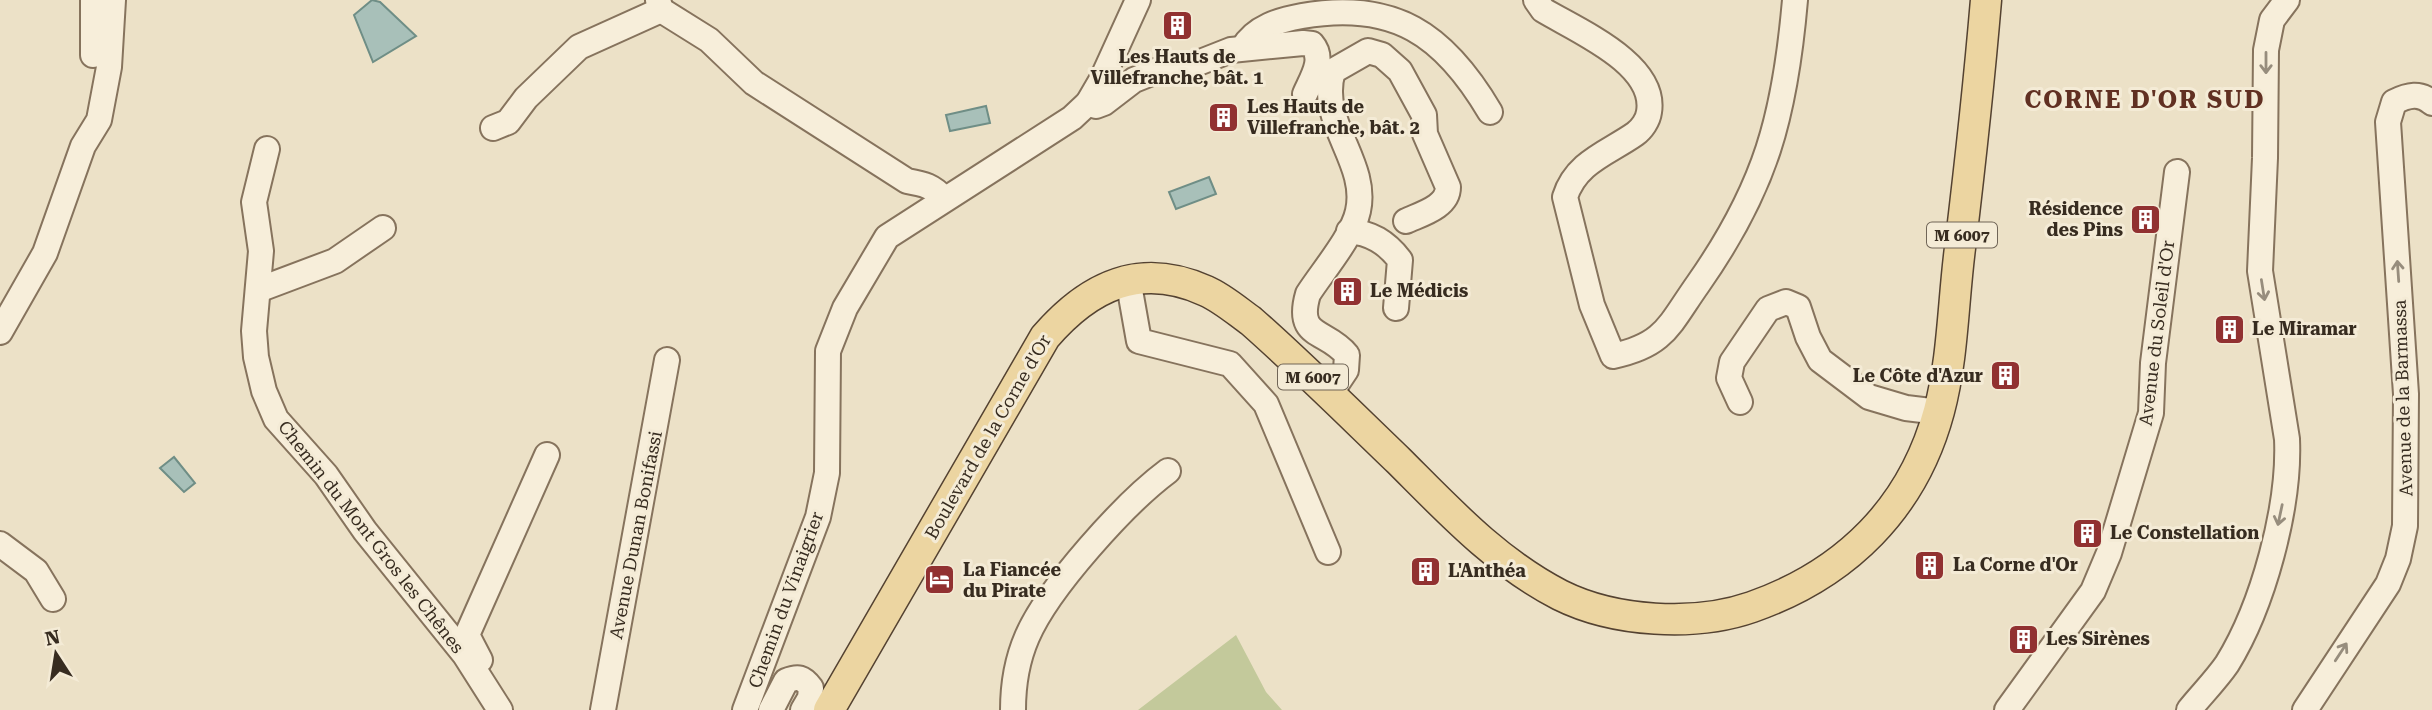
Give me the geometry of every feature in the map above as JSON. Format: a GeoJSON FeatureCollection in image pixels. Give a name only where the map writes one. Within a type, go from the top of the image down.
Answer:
{"type":"FeatureCollection","features":[{"type":"Feature","properties":{"kind":"main road","name":"Boulevard de la Corne d'Or"},"geometry":{"type":"LineString","coordinates":[[829,710],[1045,337],[1079,302],[1105,286],[1128,279],[1181,281],[1209,292],[1251,321],[1330,394],[1476,538],[1521,572],[1562,596],[1595,608],[1643,617],[1688,618],[1740,611],[1783,596],[1833,567],[1861,544],[1891,511],[1919,466],[1939,412],[1972,156],[1986,0]]}},
{"type":"Feature","properties":{"kind":"street"},"geometry":{"type":"LineString","coordinates":[[0,332],[45,253],[83,146],[93,79],[93,0]]}},
{"type":"Feature","properties":{"kind":"street"},"geometry":{"type":"LineString","coordinates":[[83,146],[99,120],[109,67],[113,0]]}},
{"type":"Feature","properties":{"kind":"street","name":"Chemin du Vinaigrier"},"geometry":{"type":"LineString","coordinates":[[745,710],[818,517],[827,473],[827,369],[834,332],[887,237],[1072,118],[1088,103],[1138,0]]}},
{"type":"Feature","properties":{"kind":"street"},"geometry":{"type":"LineString","coordinates":[[1536,0],[1543,10],[1630,64],[1644,80],[1651,99],[1648,116],[1639,132],[1580,170],[1565,197],[1592,305],[1613,356],[1641,350],[1660,338],[1719,254],[1746,209],[1761,175],[1783,101],[1795,0]]}},
{"type":"Feature","properties":{"kind":"street"},"geometry":{"type":"LineString","coordinates":[[2189,710],[2226,666],[2251,618],[2280,516],[2288,466],[2287,439],[2260,271],[2266,50],[2272,20],[2287,0]]}},
{"type":"Feature","properties":{"kind":"street"},"geometry":{"type":"LineString","coordinates":[[493,128],[500,128],[508,122],[526,98],[579,47],[659,5],[709,40],[754,83],[907,181],[927,184],[937,190],[944,199]]}},
{"type":"Feature","properties":{"kind":"street"},"geometry":{"type":"LineString","coordinates":[[1243,48],[1250,37],[1271,24],[1296,17],[1325,12],[1373,12],[1421,34],[1446,51],[1472,82],[1490,112]]}},
{"type":"Feature","properties":{"kind":"street"},"geometry":{"type":"LineString","coordinates":[[1088,103],[1096,106],[1104,103],[1134,80],[1159,70],[1198,63],[1243,48],[1254,50],[1312,44],[1318,51],[1319,59],[1306,94]]}},
{"type":"Feature","properties":{"kind":"street"},"geometry":{"type":"LineString","coordinates":[[1330,394],[1346,370],[1347,355],[1310,329],[1303,316],[1304,306],[1308,294],[1349,231],[1358,212],[1359,184],[1330,109],[1329,83],[1333,71],[1368,51],[1382,54],[1400,71],[1424,115],[1425,134],[1448,187],[1448,195],[1440,204],[1406,221]]}},
{"type":"Feature","properties":{"kind":"street","name":"Avenue de la Barmassa"},"geometry":{"type":"LineString","coordinates":[[2305,710],[2378,600],[2398,559],[2407,503],[2407,445],[2388,122],[2394,102],[2409,95],[2425,97],[2432,103]]}},
{"type":"Feature","properties":{"kind":"street","name":"Chemin du Mont Gros les Chênes"},"geometry":{"type":"LineString","coordinates":[[267,149],[254,202],[261,251],[256,357],[264,391],[276,419],[326,475],[365,531],[465,655],[500,710]]}},
{"type":"Feature","properties":{"kind":"street","name":"Avenue du Soleil d'Or"},"geometry":{"type":"LineString","coordinates":[[2007,710],[2094,592],[2109,553],[2151,413],[2154,363],[2177,172]]}},
{"type":"Feature","properties":{"kind":"street"},"geometry":{"type":"LineString","coordinates":[[258,290],[335,261],[383,229]]}},
{"type":"Feature","properties":{"kind":"street"},"geometry":{"type":"LineString","coordinates":[[1349,231],[1367,232],[1391,249],[1400,260],[1396,308]]}},
{"type":"Feature","properties":{"kind":"street"},"geometry":{"type":"LineString","coordinates":[[1128,279],[1139,341],[1230,364],[1266,404],[1328,552]]}},
{"type":"Feature","properties":{"kind":"street"},"geometry":{"type":"LineString","coordinates":[[1740,402],[1729,378],[1732,362],[1768,309],[1786,302],[1798,307],[1808,337],[1820,360],[1869,397],[1906,408],[1939,412]]}},
{"type":"Feature","properties":{"kind":"street","name":"Avenue Dunan Bonifassi"},"geometry":{"type":"LineString","coordinates":[[603,710],[660,411],[660,388],[667,360]]}},
{"type":"Feature","properties":{"kind":"street"},"geometry":{"type":"LineString","coordinates":[[513,710],[467,635],[547,455]]}},
{"type":"Feature","properties":{"kind":"street"},"geometry":{"type":"LineString","coordinates":[[1013,710],[1017,664],[1038,616],[1124,510],[1168,471]]}},
{"type":"Feature","properties":{"kind":"street"},"geometry":{"type":"LineString","coordinates":[[0,544],[36,571],[53,599]]}},
{"type":"Feature","properties":{"kind":"street"},"geometry":{"type":"LineString","coordinates":[[771,710],[786,681],[796,677],[804,679],[811,688],[810,698],[803,710]]}},
{"type":"Feature","properties":{"kind":"green space"},"geometry":{"type":"Polygon","coordinates":[[[1236,635],[1266,692],[1282,710],[1138,710],[1236,635]]]}},
{"type":"Feature","properties":{"kind":"water"},"geometry":{"type":"Polygon","coordinates":[[[372,0],[380,2],[416,36],[373,62],[354,15],[372,0]]]}},
{"type":"Feature","properties":{"kind":"water"},"geometry":{"type":"Polygon","coordinates":[[[986,106],[990,123],[950,131],[946,115],[986,106]]]}},
{"type":"Feature","properties":{"kind":"water"},"geometry":{"type":"Polygon","coordinates":[[[1209,177],[1216,194],[1176,209],[1169,192],[1209,177]]]}},
{"type":"Feature","properties":{"kind":"water"},"geometry":{"type":"Polygon","coordinates":[[[174,457],[195,483],[184,492],[160,468],[174,457]]]}},
{"type":"Feature","properties":{"kind":"place","name":"Les Hauts de Villefranche, bât. 1"},"geometry":{"type":"Point","coordinates":[1177,26]}},
{"type":"Feature","properties":{"kind":"place","name":"Les Hauts de Villefranche, bât. 2"},"geometry":{"type":"Point","coordinates":[1224,117]}},
{"type":"Feature","properties":{"kind":"place","name":"Résidence des Pins"},"geometry":{"type":"Point","coordinates":[2146,219]}},
{"type":"Feature","properties":{"kind":"place","name":"Le Médicis"},"geometry":{"type":"Point","coordinates":[1347,291]}},
{"type":"Feature","properties":{"kind":"place","name":"Le Miramar"},"geometry":{"type":"Point","coordinates":[2229,329]}},
{"type":"Feature","properties":{"kind":"place","name":"Le Côte d'Azur"},"geometry":{"type":"Point","coordinates":[2006,376]}},
{"type":"Feature","properties":{"kind":"place","name":"Le Constellation"},"geometry":{"type":"Point","coordinates":[2087,533]}},
{"type":"Feature","properties":{"kind":"place","name":"La Corne d'Or"},"geometry":{"type":"Point","coordinates":[1930,565]}},
{"type":"Feature","properties":{"kind":"place","name":"L'Anthéa"},"geometry":{"type":"Point","coordinates":[1425,571]}},
{"type":"Feature","properties":{"kind":"place","name":"La Fiancée du Pirate"},"geometry":{"type":"Point","coordinates":[940,580]}},
{"type":"Feature","properties":{"kind":"place","name":"Les Sirènes"},"geometry":{"type":"Point","coordinates":[2023,639]}},
{"type":"Feature","properties":{"kind":"district","name":"CORNE D'OR SUD"},"geometry":{"type":"Point","coordinates":[2145,100]}}]}
